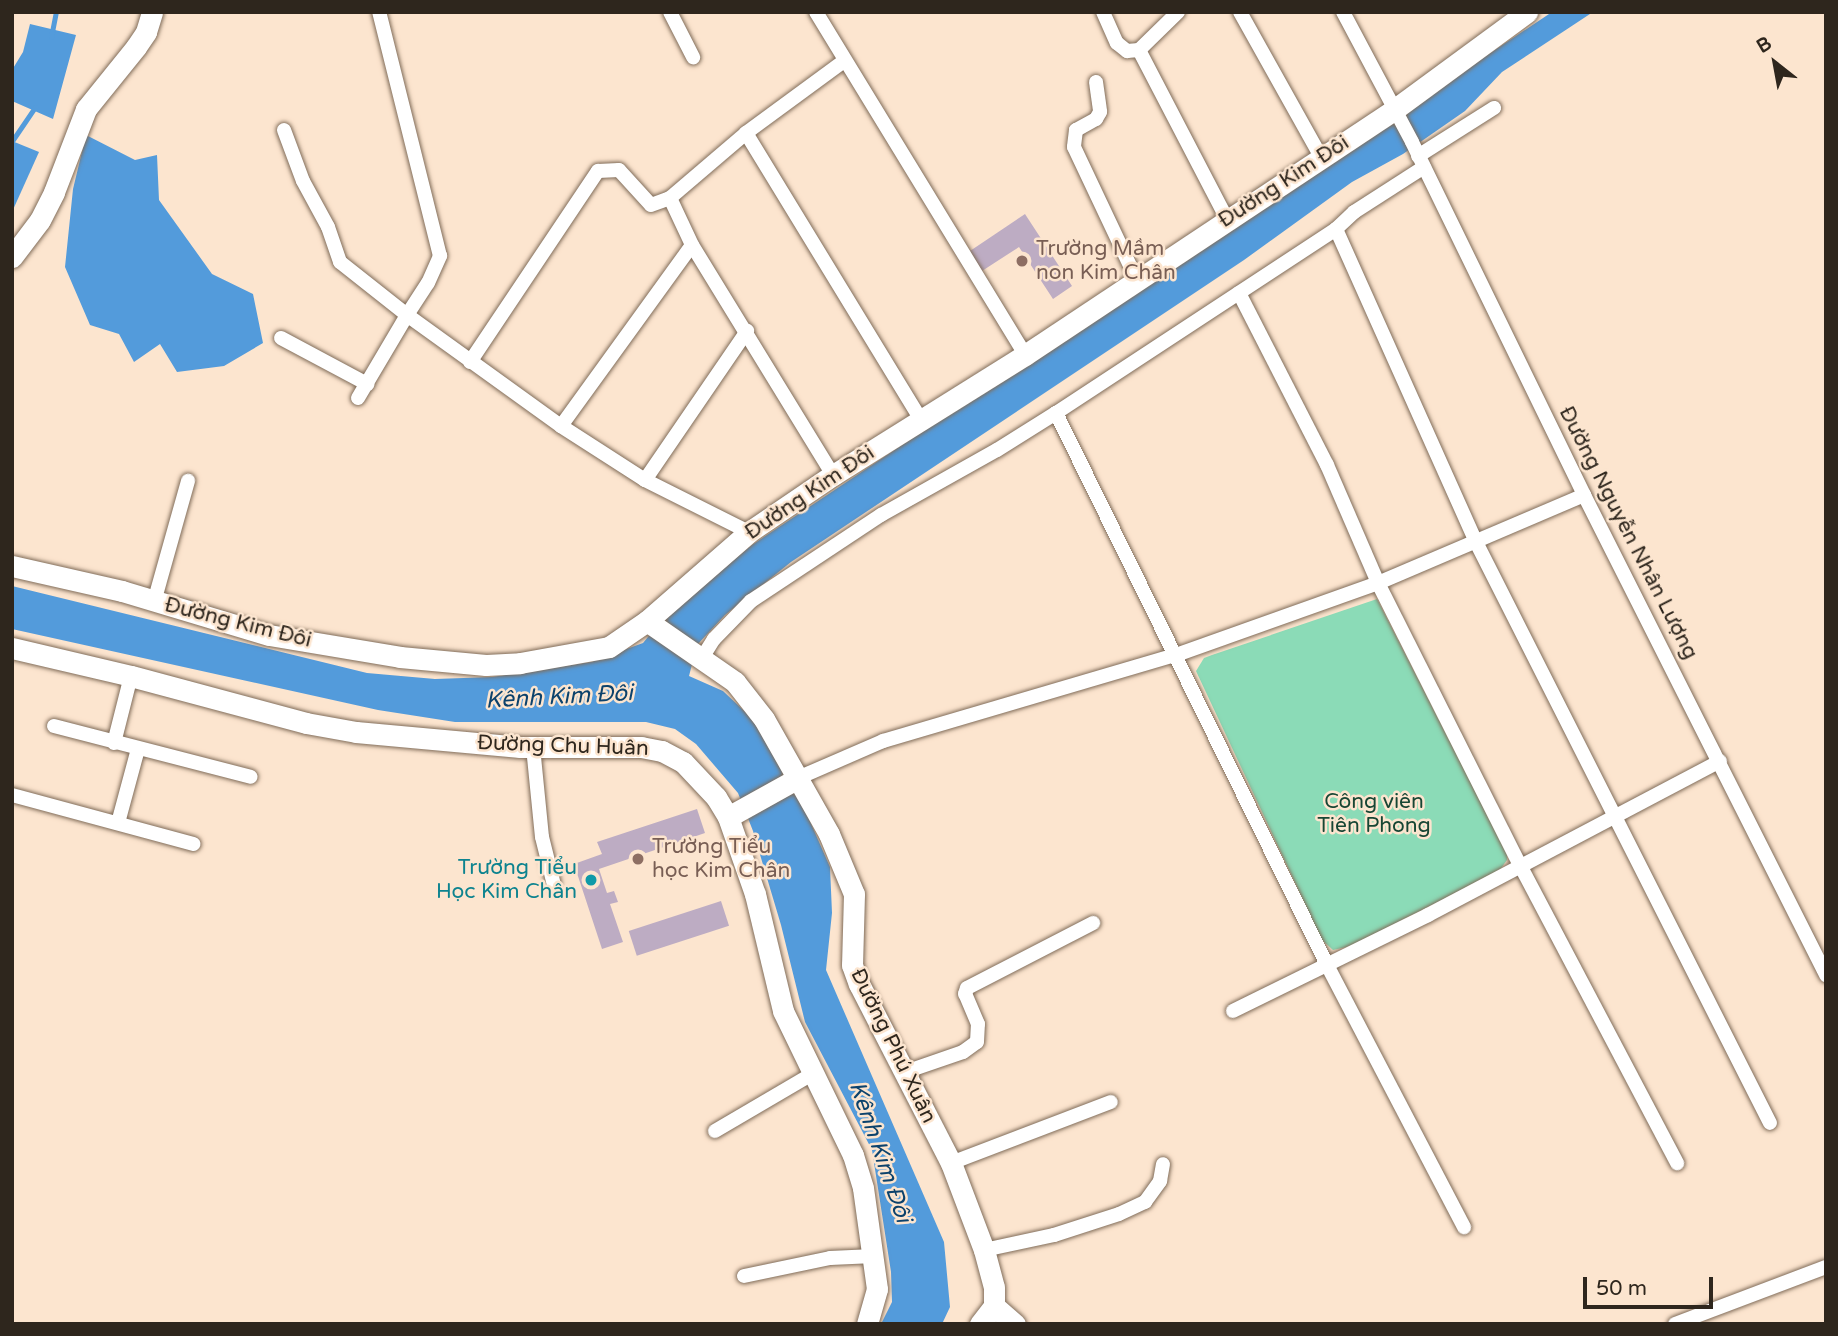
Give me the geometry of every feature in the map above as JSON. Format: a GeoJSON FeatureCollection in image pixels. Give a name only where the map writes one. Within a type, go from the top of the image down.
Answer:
{"type":"FeatureCollection","features":[{"type":"Feature","properties":{"kind":"street"},"geometry":{"type":"LineString","coordinates":[[12,257],[40,220],[54,192],[86,109],[136,47],[146,32],[152,12]]}},
{"type":"Feature","properties":{"kind":"street"},"geometry":{"type":"LineString","coordinates":[[358,398],[428,283],[440,256],[379,12]]}},
{"type":"Feature","properties":{"kind":"street"},"geometry":{"type":"LineString","coordinates":[[670,12],[692,57]]}},
{"type":"Feature","properties":{"kind":"street"},"geometry":{"type":"LineString","coordinates":[[816,12],[1025,355]]}},
{"type":"Feature","properties":{"kind":"street"},"geometry":{"type":"LineString","coordinates":[[1103,12],[1117,43],[1127,51],[1139,50],[1178,12]]}},
{"type":"Feature","properties":{"kind":"street"},"geometry":{"type":"LineString","coordinates":[[1240,12],[1321,157]]}},
{"type":"Feature","properties":{"kind":"street","name":"Đường Nguyễn Nhân Lượng"},"geometry":{"type":"LineString","coordinates":[[1343,12],[1398,114],[1584,495],[1826,975]]}},
{"type":"Feature","properties":{"kind":"street","name":"Đường Kim Đôi"},"geometry":{"type":"LineString","coordinates":[[12,566],[269,635],[400,657],[486,665],[520,663],[609,647],[651,625],[750,532],[833,475],[1138,281],[1321,157],[1398,114],[1527,12]]}},
{"type":"Feature","properties":{"kind":"street"},"geometry":{"type":"LineString","coordinates":[[1139,50],[1227,219]]}},
{"type":"Feature","properties":{"kind":"street"},"geometry":{"type":"LineString","coordinates":[[470,362],[598,171],[619,170],[651,205],[670,198],[746,133],[844,61]]}},
{"type":"Feature","properties":{"kind":"street"},"geometry":{"type":"LineString","coordinates":[[1096,82],[1100,112],[1096,119],[1076,130],[1074,147],[1138,281]]}},
{"type":"Feature","properties":{"kind":"street"},"geometry":{"type":"LineString","coordinates":[[702,658],[714,639],[751,601],[881,515],[997,450],[1056,413],[1336,229],[1418,155],[1494,108]]}},
{"type":"Feature","properties":{"kind":"street"},"geometry":{"type":"LineString","coordinates":[[284,130],[340,262],[470,362],[561,426],[645,480],[750,532]]}},
{"type":"Feature","properties":{"kind":"street"},"geometry":{"type":"LineString","coordinates":[[746,133],[921,420]]}},
{"type":"Feature","properties":{"kind":"street"},"geometry":{"type":"LineString","coordinates":[[670,198],[692,245],[833,475]]}},
{"type":"Feature","properties":{"kind":"street"},"geometry":{"type":"LineString","coordinates":[[1336,229],[1476,542],[1770,1123]]}},
{"type":"Feature","properties":{"kind":"street"},"geometry":{"type":"LineString","coordinates":[[561,426],[692,245]]}},
{"type":"Feature","properties":{"kind":"street"},"geometry":{"type":"LineString","coordinates":[[1239,293],[1326,465],[1378,583],[1521,867],[1677,1163]]}},
{"type":"Feature","properties":{"kind":"street"},"geometry":{"type":"LineString","coordinates":[[645,480],[747,331]]}},
{"type":"Feature","properties":{"kind":"street"},"geometry":{"type":"LineString","coordinates":[[281,338],[367,384]]}},
{"type":"Feature","properties":{"kind":"street"},"geometry":{"type":"LineString","coordinates":[[1056,413],[1327,965],[1464,1227]]}},
{"type":"Feature","properties":{"kind":"street"},"geometry":{"type":"LineString","coordinates":[[154,602],[188,481]]}},
{"type":"Feature","properties":{"kind":"street"},"geometry":{"type":"LineString","coordinates":[[728,817],[798,778],[883,740],[1176,655],[1378,583],[1584,495]]}},
{"type":"Feature","properties":{"kind":"street","name":"Đường Phú Xuân"},"geometry":{"type":"LineString","coordinates":[[651,625],[735,682],[764,719],[798,778],[851,883],[854,906],[852,965],[951,1163],[984,1250],[994,1287],[994,1306]]}},
{"type":"Feature","properties":{"kind":"street","name":"Đường Chu Huân"},"geometry":{"type":"LineString","coordinates":[[12,648],[331,728],[533,747],[618,746],[662,751],[683,762],[716,797],[728,817],[755,894],[783,1011],[853,1155],[863,1188],[877,1289],[867,1324]]}},
{"type":"Feature","properties":{"kind":"street"},"geometry":{"type":"LineString","coordinates":[[114,743],[131,676]]}},
{"type":"Feature","properties":{"kind":"street"},"geometry":{"type":"LineString","coordinates":[[54,726],[250,777]]}},
{"type":"Feature","properties":{"kind":"street"},"geometry":{"type":"LineString","coordinates":[[533,747],[542,837],[554,885]]}},
{"type":"Feature","properties":{"kind":"street"},"geometry":{"type":"LineString","coordinates":[[118,823],[138,749]]}},
{"type":"Feature","properties":{"kind":"street"},"geometry":{"type":"LineString","coordinates":[[1233,1011],[1521,867],[1720,761]]}},
{"type":"Feature","properties":{"kind":"street"},"geometry":{"type":"LineString","coordinates":[[12,795],[194,844]]}},
{"type":"Feature","properties":{"kind":"street"},"geometry":{"type":"LineString","coordinates":[[905,1072],[963,1052],[977,1042],[978,1024],[965,994],[967,988],[1093,923]]}},
{"type":"Feature","properties":{"kind":"street"},"geometry":{"type":"LineString","coordinates":[[715,1130],[812,1074]]}},
{"type":"Feature","properties":{"kind":"street"},"geometry":{"type":"LineString","coordinates":[[951,1163],[1111,1102]]}},
{"type":"Feature","properties":{"kind":"street"},"geometry":{"type":"LineString","coordinates":[[984,1250],[1054,1235],[1119,1214],[1144,1202],[1160,1181],[1163,1164]]}},
{"type":"Feature","properties":{"kind":"street"},"geometry":{"type":"LineString","coordinates":[[744,1276],[830,1258],[874,1256]]}},
{"type":"Feature","properties":{"kind":"street"},"geometry":{"type":"LineString","coordinates":[[1675,1324],[1826,1267]]}},
{"type":"Feature","properties":{"kind":"street"},"geometry":{"type":"LineString","coordinates":[[981,1324],[994,1306],[1015,1324]]}},
{"type":"Feature","properties":{"kind":"green space","name":"Công viên Tiên Phong"},"geometry":{"type":"Polygon","coordinates":[[[1377,599],[1507,853],[1507,860],[1499,871],[1351,946],[1333,950],[1322,940],[1196,671],[1204,658],[1377,599]]]}},
{"type":"Feature","properties":{"kind":"water","name":"Kênh Kim Đôi"},"geometry":{"type":"Polygon","coordinates":[[[1552,12],[1593,12],[1502,72],[1465,111],[1403,154],[1352,182],[1244,260],[791,562],[725,615],[697,645],[689,676],[723,691],[758,724],[802,803],[830,867],[832,913],[826,970],[944,1242],[950,1307],[942,1324],[881,1324],[892,1302],[891,1272],[872,1150],[805,1022],[781,925],[753,831],[738,793],[696,744],[675,729],[646,722],[455,722],[378,710],[12,629],[12,586],[367,673],[435,679],[492,677],[591,662],[643,643],[668,613],[752,545],[1552,12]]]}},
{"type":"Feature","properties":{"kind":"water"},"geometry":{"type":"Polygon","coordinates":[[[30,24],[76,35],[53,119],[12,101],[12,70],[23,52],[30,24]]]}},
{"type":"Feature","properties":{"kind":"water"},"geometry":{"type":"Polygon","coordinates":[[[86,135],[135,160],[157,155],[159,200],[212,274],[253,294],[263,343],[224,366],[177,372],[160,344],[134,362],[119,334],[90,325],[65,267],[73,189],[86,135]]]}},
{"type":"Feature","properties":{"kind":"water"},"geometry":{"type":"Polygon","coordinates":[[[12,141],[39,152],[12,212],[12,141]]]}},
{"type":"Feature","properties":{"kind":"building"},"geometry":{"type":"Polygon","coordinates":[[[1025,214],[1072,286],[1053,299],[1019,247],[982,271],[970,251],[1025,214]]]}},
{"type":"Feature","properties":{"kind":"building","name":"Trường Tiểu Học Kim Chân"},"geometry":{"type":"Polygon","coordinates":[[[697,809],[705,833],[599,869],[607,893],[614,891],[618,902],[610,904],[623,942],[602,949],[574,864],[602,854],[597,842],[697,809]]]}},
{"type":"Feature","properties":{"kind":"building"},"geometry":{"type":"Polygon","coordinates":[[[721,901],[729,926],[637,956],[629,931],[721,901]]]}},
{"type":"Feature","properties":{"kind":"waterway"},"geometry":{"type":"LineString","coordinates":[[51,37],[56,12]]}},
{"type":"Feature","properties":{"kind":"waterway"},"geometry":{"type":"LineString","coordinates":[[12,141],[35,107]]}},
{"type":"Feature","properties":{"kind":"place","name":"Trường Mầm non Kim Chân"},"geometry":{"type":"Point","coordinates":[1022,261]}},
{"type":"Feature","properties":{"kind":"place","name":"Trường Tiểu học Kim Chân"},"geometry":{"type":"Point","coordinates":[638,859]}},
{"type":"Feature","properties":{"kind":"place","name":"Trường Tiểu Học Kim Chân"},"geometry":{"type":"Point","coordinates":[591,880]}}]}
